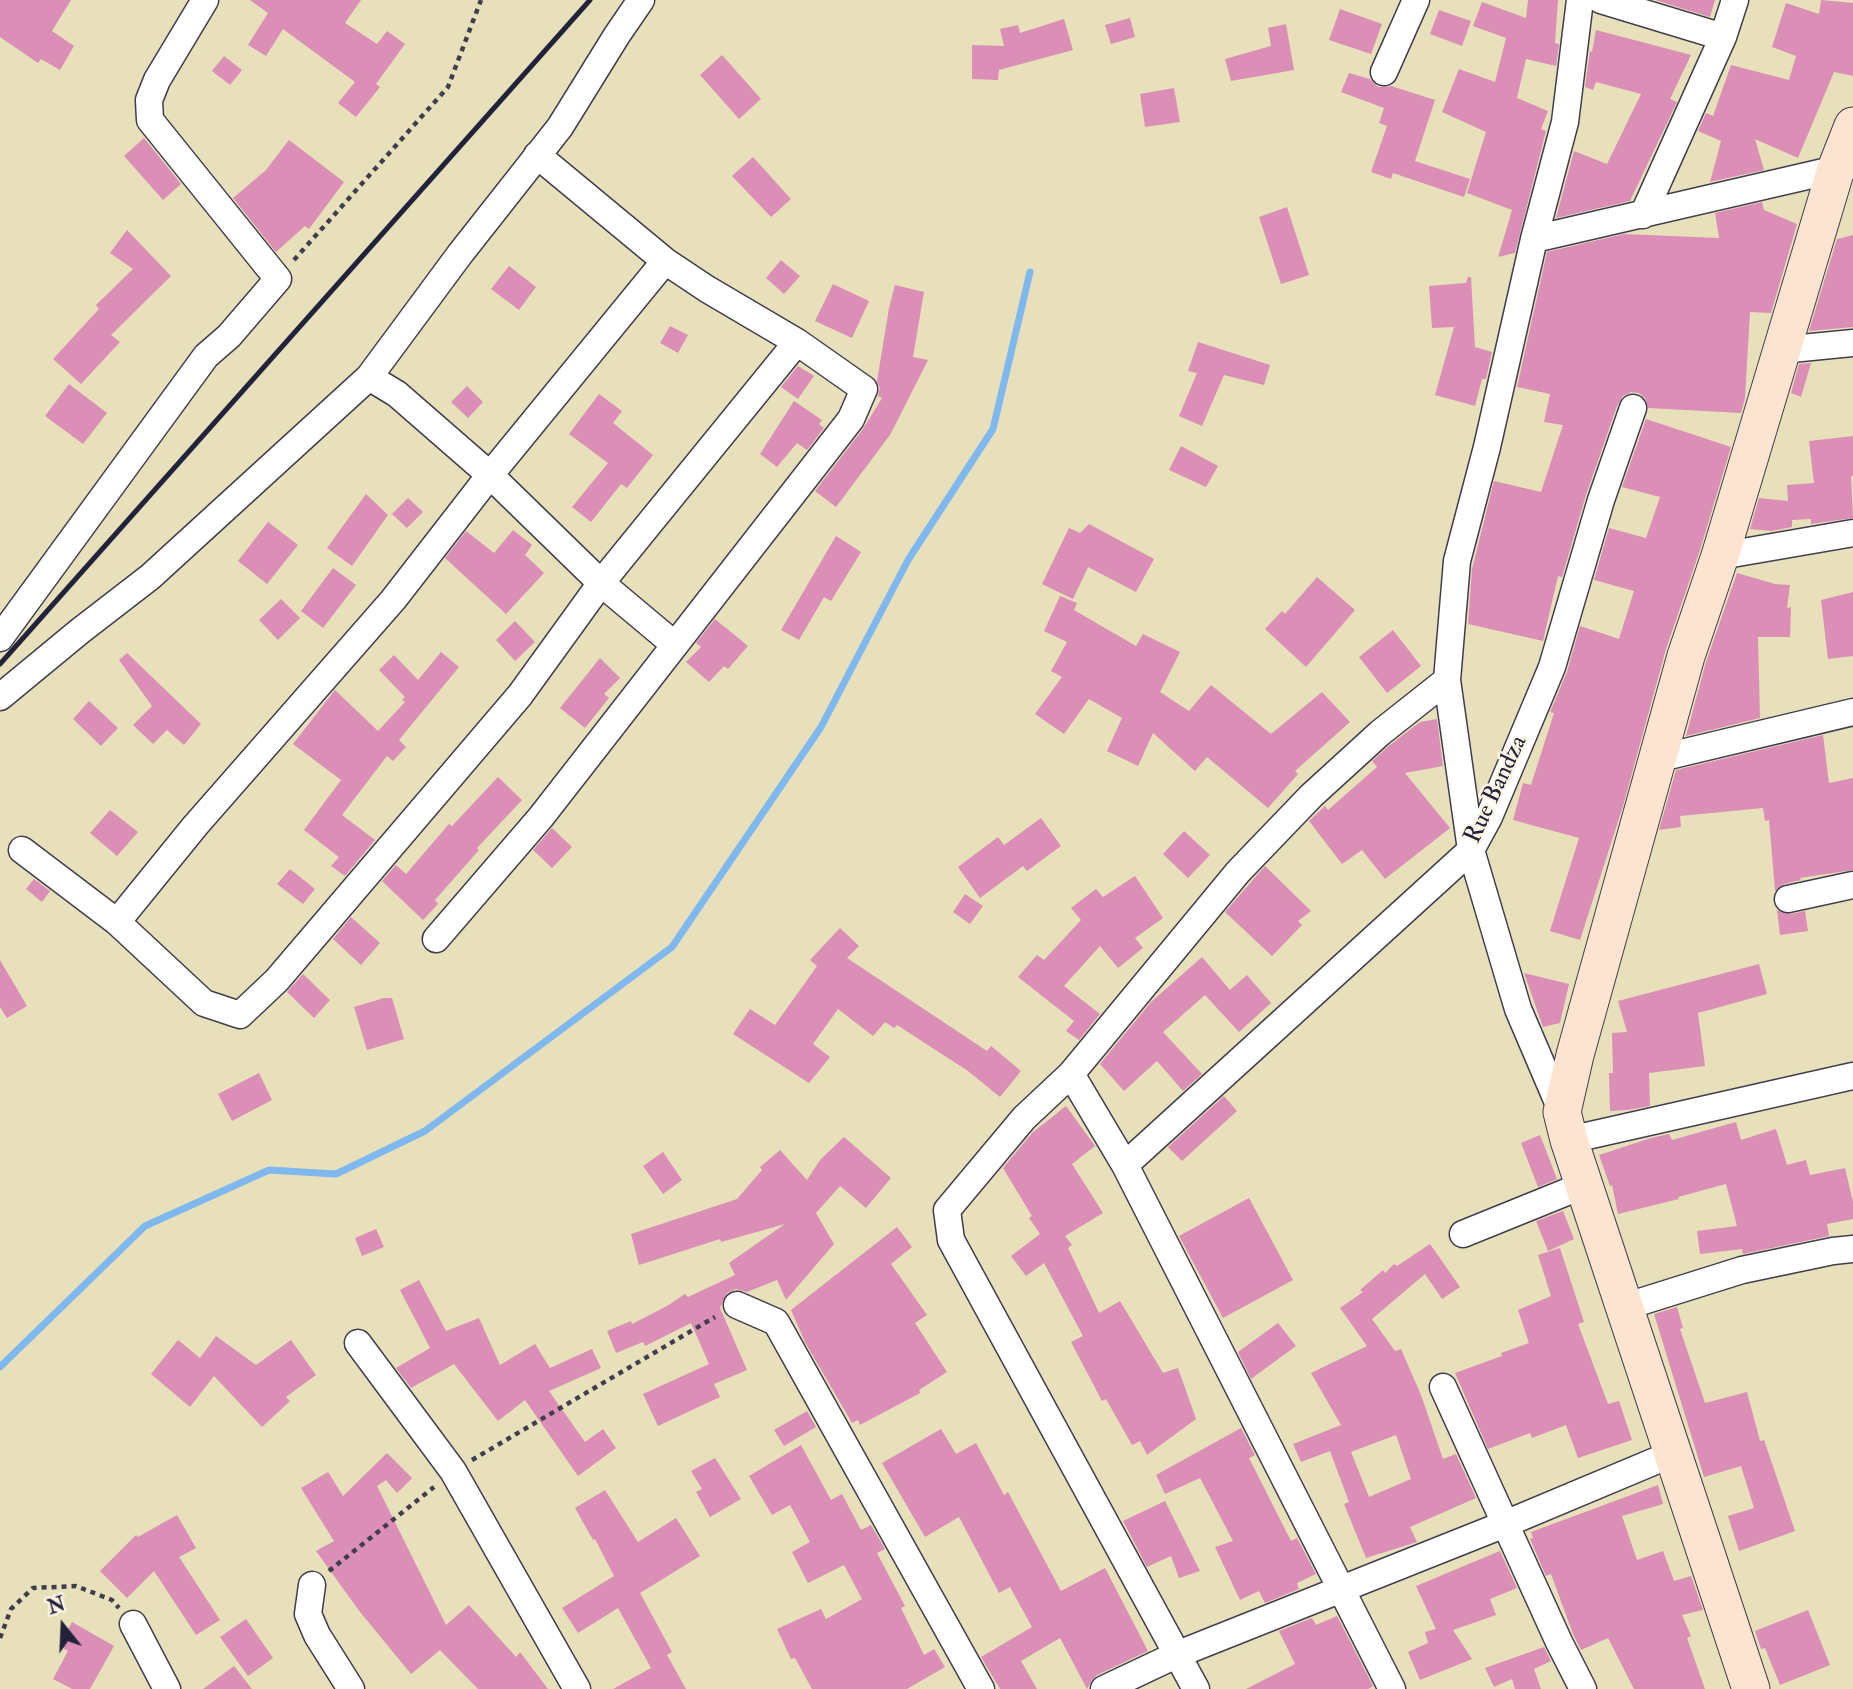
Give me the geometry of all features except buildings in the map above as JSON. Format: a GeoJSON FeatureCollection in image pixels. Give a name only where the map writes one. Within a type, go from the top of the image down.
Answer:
{"type":"FeatureCollection","features":[{"type":"Feature","properties":{"kind":"street"},"geometry":{"type":"LineString","coordinates":[[0,638],[206,356],[229,336],[278,279],[150,120],[149,100],[157,80],[205,0]]}},
{"type":"Feature","properties":{"kind":"street"},"geometry":{"type":"LineString","coordinates":[[0,697],[150,577],[369,376],[560,127],[641,0]]}},
{"type":"Feature","properties":{"kind":"street"},"geometry":{"type":"LineString","coordinates":[[1384,72],[1416,0]]}},
{"type":"Feature","properties":{"kind":"street"},"geometry":{"type":"LineString","coordinates":[[1580,0],[1565,122],[1534,239],[1487,447],[1457,561],[1447,680],[1471,850],[1518,1009],[1565,1126],[1751,1689]]}},
{"type":"Feature","properties":{"kind":"street"},"geometry":{"type":"LineString","coordinates":[[1601,0],[1723,37]]}},
{"type":"Feature","properties":{"kind":"street"},"geometry":{"type":"LineString","coordinates":[[1643,215],[1723,37],[1735,0]]}},
{"type":"Feature","properties":{"kind":"street"},"geometry":{"type":"LineString","coordinates":[[1565,1126],[1574,1055],[1656,759],[1781,350],[1845,167],[1853,126]]}},
{"type":"Feature","properties":{"kind":"street"},"geometry":{"type":"LineString","coordinates":[[436,939],[541,817],[851,419],[864,389],[797,342],[665,261],[537,155]]}},
{"type":"Feature","properties":{"kind":"street"},"geometry":{"type":"LineString","coordinates":[[1534,239],[1845,167]]}},
{"type":"Feature","properties":{"kind":"street"},"geometry":{"type":"LineString","coordinates":[[117,922],[195,826],[393,600],[665,261]]}},
{"type":"Feature","properties":{"kind":"street"},"geometry":{"type":"LineString","coordinates":[[22,850],[117,922],[204,1003],[240,1014],[277,980],[520,695],[601,583],[797,342]]}},
{"type":"Feature","properties":{"kind":"street"},"geometry":{"type":"LineString","coordinates":[[1781,350],[1853,343]]}},
{"type":"Feature","properties":{"kind":"street"},"geometry":{"type":"LineString","coordinates":[[369,376],[397,394],[491,475],[601,583],[675,645]]}},
{"type":"Feature","properties":{"kind":"street","name":"Rue Bandza"},"geometry":{"type":"LineString","coordinates":[[1125,1165],[1471,850],[1489,817],[1552,667],[1601,500],[1633,408]]}},
{"type":"Feature","properties":{"kind":"street"},"geometry":{"type":"LineString","coordinates":[[1720,556],[1853,533]]}},
{"type":"Feature","properties":{"kind":"street"},"geometry":{"type":"LineString","coordinates":[[1196,1689],[951,1240],[947,1210],[1024,1118],[1071,1074],[1238,872],[1311,796],[1380,733],[1447,680]]}},
{"type":"Feature","properties":{"kind":"street"},"geometry":{"type":"LineString","coordinates":[[1656,759],[1853,712]]}},
{"type":"Feature","properties":{"kind":"street"},"geometry":{"type":"LineString","coordinates":[[1788,899],[1853,885]]}},
{"type":"Feature","properties":{"kind":"street"},"geometry":{"type":"LineString","coordinates":[[1071,1074],[1125,1165],[1392,1689]]}},
{"type":"Feature","properties":{"kind":"street"},"geometry":{"type":"LineString","coordinates":[[1565,1126],[1853,1076]]}},
{"type":"Feature","properties":{"kind":"street"},"geometry":{"type":"LineString","coordinates":[[1464,1234],[1584,1185]]}},
{"type":"Feature","properties":{"kind":"street"},"geometry":{"type":"LineString","coordinates":[[1624,1307],[1742,1270],[1853,1249]]}},
{"type":"Feature","properties":{"kind":"street"},"geometry":{"type":"LineString","coordinates":[[737,1305],[776,1322],[981,1689]]}},
{"type":"Feature","properties":{"kind":"street"},"geometry":{"type":"LineString","coordinates":[[358,1343],[453,1471],[577,1689]]}},
{"type":"Feature","properties":{"kind":"street"},"geometry":{"type":"LineString","coordinates":[[1443,1387],[1583,1689]]}},
{"type":"Feature","properties":{"kind":"street"},"geometry":{"type":"LineString","coordinates":[[1104,1689],[1176,1655],[1505,1524],[1672,1454]]}},
{"type":"Feature","properties":{"kind":"street"},"geometry":{"type":"LineString","coordinates":[[312,1585],[308,1614],[317,1635],[351,1689]]}},
{"type":"Feature","properties":{"kind":"street"},"geometry":{"type":"LineString","coordinates":[[133,1624],[167,1689]]}},
{"type":"Feature","properties":{"kind":"path"},"geometry":{"type":"LineString","coordinates":[[278,279],[448,87],[481,0]]}},
{"type":"Feature","properties":{"kind":"path"},"geometry":{"type":"LineString","coordinates":[[312,1585],[453,1471],[737,1305]]}},
{"type":"Feature","properties":{"kind":"path"},"geometry":{"type":"LineString","coordinates":[[0,1638],[11,1609],[33,1588],[76,1586],[112,1601],[133,1624]]}},
{"type":"Feature","properties":{"kind":"waterway"},"geometry":{"type":"LineString","coordinates":[[0,1367],[145,1226],[269,1170],[336,1174],[425,1131],[672,947],[821,727],[908,560],[993,429],[1030,272]]}},
{"type":"Feature","properties":{"kind":"railway"},"geometry":{"type":"LineString","coordinates":[[0,664],[590,0]]}}]}
